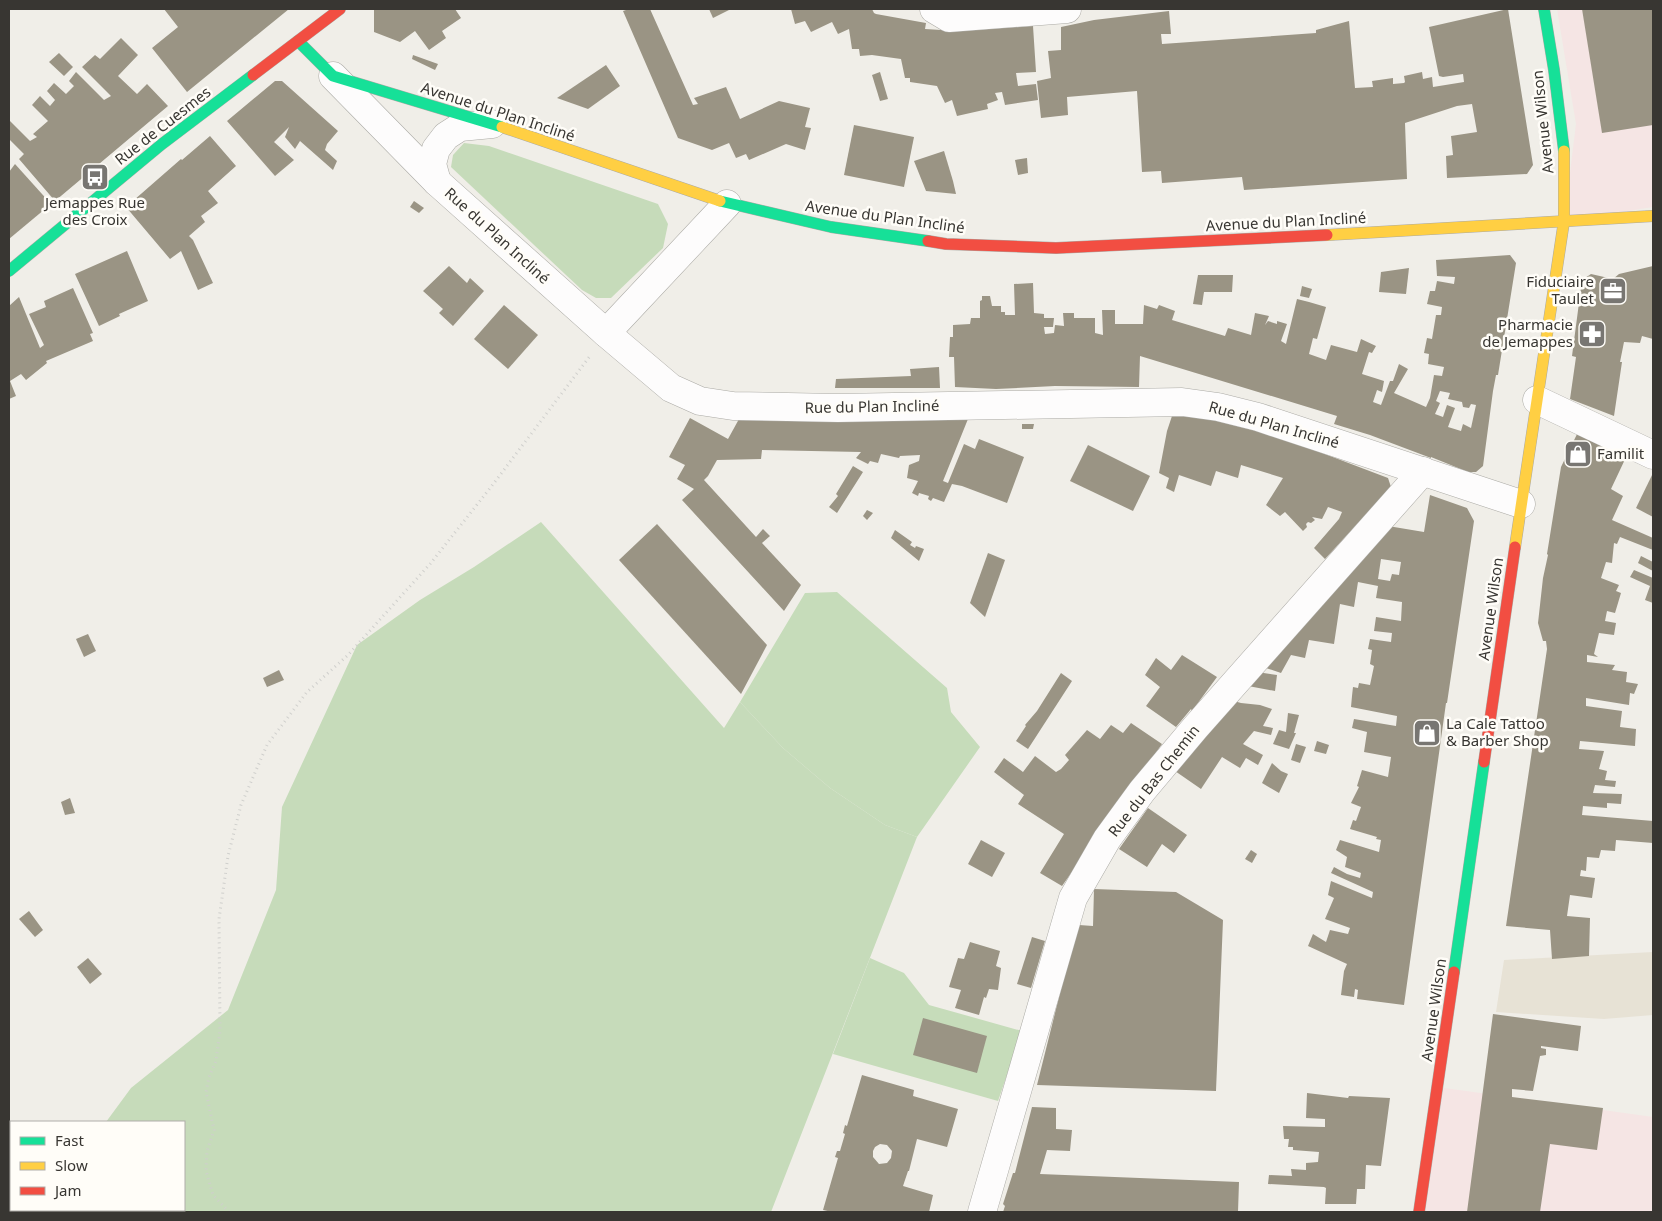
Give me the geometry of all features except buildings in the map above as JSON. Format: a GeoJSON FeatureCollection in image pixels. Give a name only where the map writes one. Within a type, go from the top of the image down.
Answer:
{"type":"FeatureCollection","features":[{"type":"Feature","properties":{"kind":"street","name":"Rue de Cuesmes"},"geometry":{"type":"LineString","coordinates":[[9,271],[162,144],[340,9]]}},
{"type":"Feature","properties":{"kind":"street"},"geometry":{"type":"LineString","coordinates":[[934,9],[949,18],[1067,9]]}},
{"type":"Feature","properties":{"kind":"street","name":"Avenue Wilson"},"geometry":{"type":"LineString","coordinates":[[1419,1212],[1521,504],[1564,221],[1564,154],[1554,70],[1544,9]]}},
{"type":"Feature","properties":{"kind":"street","name":"Avenue du Plan Incliné"},"geometry":{"type":"LineString","coordinates":[[298,41],[333,76],[492,124],[727,204],[831,227],[946,244],[1056,248],[1232,241],[1653,216]]}},
{"type":"Feature","properties":{"kind":"street","name":"Rue du Plan Incliné"},"geometry":{"type":"LineString","coordinates":[[333,76],[437,182],[606,333],[671,388],[700,401],[734,406],[838,408],[1182,402],[1218,406],[1258,417],[1521,504]]}},
{"type":"Feature","properties":{"kind":"street"},"geometry":{"type":"LineString","coordinates":[[437,182],[432,164],[436,149],[446,136],[460,127],[492,124]]}},
{"type":"Feature","properties":{"kind":"street"},"geometry":{"type":"LineString","coordinates":[[606,333],[727,204]]}},
{"type":"Feature","properties":{"kind":"street"},"geometry":{"type":"LineString","coordinates":[[1537,400],[1653,455]]}},
{"type":"Feature","properties":{"kind":"street","name":"Rue du Bas Chemin"},"geometry":{"type":"LineString","coordinates":[[982,1212],[1073,898],[1107,839],[1142,791],[1195,728],[1423,471]]}},
{"type":"Feature","properties":{"kind":"path"},"geometry":{"type":"LineString","coordinates":[[229,1212],[213,1194],[206,1171],[207,1150],[214,1130],[206,1092],[209,1077],[216,1061],[220,1031],[218,1003],[219,919],[228,856],[241,805],[267,745],[307,692],[348,655],[430,564],[503,471],[606,333]]}},
{"type":"Feature","properties":{"kind":"shaded area"},"geometry":{"type":"Polygon","coordinates":[[[1557,9],[1653,9],[1653,207],[1564,221],[1576,124],[1557,9]]]}},
{"type":"Feature","properties":{"kind":"shaded area"},"geometry":{"type":"Polygon","coordinates":[[[1653,952],[1653,1015],[1604,1019],[1496,1012],[1504,960],[1653,952]]]}},
{"type":"Feature","properties":{"kind":"shaded area"},"geometry":{"type":"Polygon","coordinates":[[[1437,1087],[1653,1117],[1653,1212],[1419,1212],[1437,1087]]]}},
{"type":"Feature","properties":{"kind":"green space"},"geometry":{"type":"Polygon","coordinates":[[[464,143],[489,146],[658,204],[668,224],[663,248],[611,298],[596,298],[582,290],[451,167],[453,155],[464,143]]]}},
{"type":"Feature","properties":{"kind":"green space"},"geometry":{"type":"Polygon","coordinates":[[[541,522],[724,728],[740,702],[783,748],[830,788],[885,825],[917,837],[771,1212],[32,1212],[185,1211],[185,1121],[107,1121],[131,1088],[228,1010],[276,890],[282,807],[357,645],[420,600],[474,567],[541,522]]]}},
{"type":"Feature","properties":{"kind":"green space"},"geometry":{"type":"Polygon","coordinates":[[[837,592],[947,688],[951,712],[980,747],[917,837],[885,825],[830,788],[783,748],[740,702],[805,593],[837,592]]]}},
{"type":"Feature","properties":{"kind":"green space"},"geometry":{"type":"Polygon","coordinates":[[[870,958],[904,973],[929,1005],[1022,1031],[998,1101],[833,1054],[870,958]]]}},
{"type":"Feature","properties":{"kind":"traffic: fast"},"geometry":{"type":"LineString","coordinates":[[1544,9],[1564,151]]}},
{"type":"Feature","properties":{"kind":"traffic: fast"},"geometry":{"type":"LineString","coordinates":[[298,41],[333,76],[502,127]]}},
{"type":"Feature","properties":{"kind":"traffic: fast"},"geometry":{"type":"LineString","coordinates":[[9,271],[162,144],[253,75]]}},
{"type":"Feature","properties":{"kind":"traffic: fast"},"geometry":{"type":"LineString","coordinates":[[720,201],[831,227],[928,241]]}},
{"type":"Feature","properties":{"kind":"traffic: fast"},"geometry":{"type":"LineString","coordinates":[[1454,972],[1484,762]]}},
{"type":"Feature","properties":{"kind":"traffic: slow"},"geometry":{"type":"LineString","coordinates":[[502,127],[720,201]]}},
{"type":"Feature","properties":{"kind":"traffic: slow"},"geometry":{"type":"LineString","coordinates":[[1515,547],[1564,221],[1564,151]]}},
{"type":"Feature","properties":{"kind":"traffic: slow"},"geometry":{"type":"LineString","coordinates":[[1327,235],[1653,216]]}},
{"type":"Feature","properties":{"kind":"traffic: jam"},"geometry":{"type":"LineString","coordinates":[[253,75],[340,9]]}},
{"type":"Feature","properties":{"kind":"traffic: jam"},"geometry":{"type":"LineString","coordinates":[[928,241],[946,244],[1056,248],[1327,235]]}},
{"type":"Feature","properties":{"kind":"traffic: jam"},"geometry":{"type":"LineString","coordinates":[[1484,762],[1515,547]]}},
{"type":"Feature","properties":{"kind":"traffic: jam"},"geometry":{"type":"LineString","coordinates":[[1419,1212],[1454,972]]}},
{"type":"Feature","properties":{"kind":"place","name":"Jemappes Rue des Croix"},"geometry":{"type":"Point","coordinates":[95,177]}},
{"type":"Feature","properties":{"kind":"place","name":"Fiduciaire Taulet"},"geometry":{"type":"Point","coordinates":[1613,291]}},
{"type":"Feature","properties":{"kind":"place","name":"Pharmacie de Jemappes"},"geometry":{"type":"Point","coordinates":[1592,334]}},
{"type":"Feature","properties":{"kind":"place","name":"Familit"},"geometry":{"type":"Point","coordinates":[1578,454]}},
{"type":"Feature","properties":{"kind":"place","name":"La Cale Tattoo & Barber Shop"},"geometry":{"type":"Point","coordinates":[1427,733]}}]}
